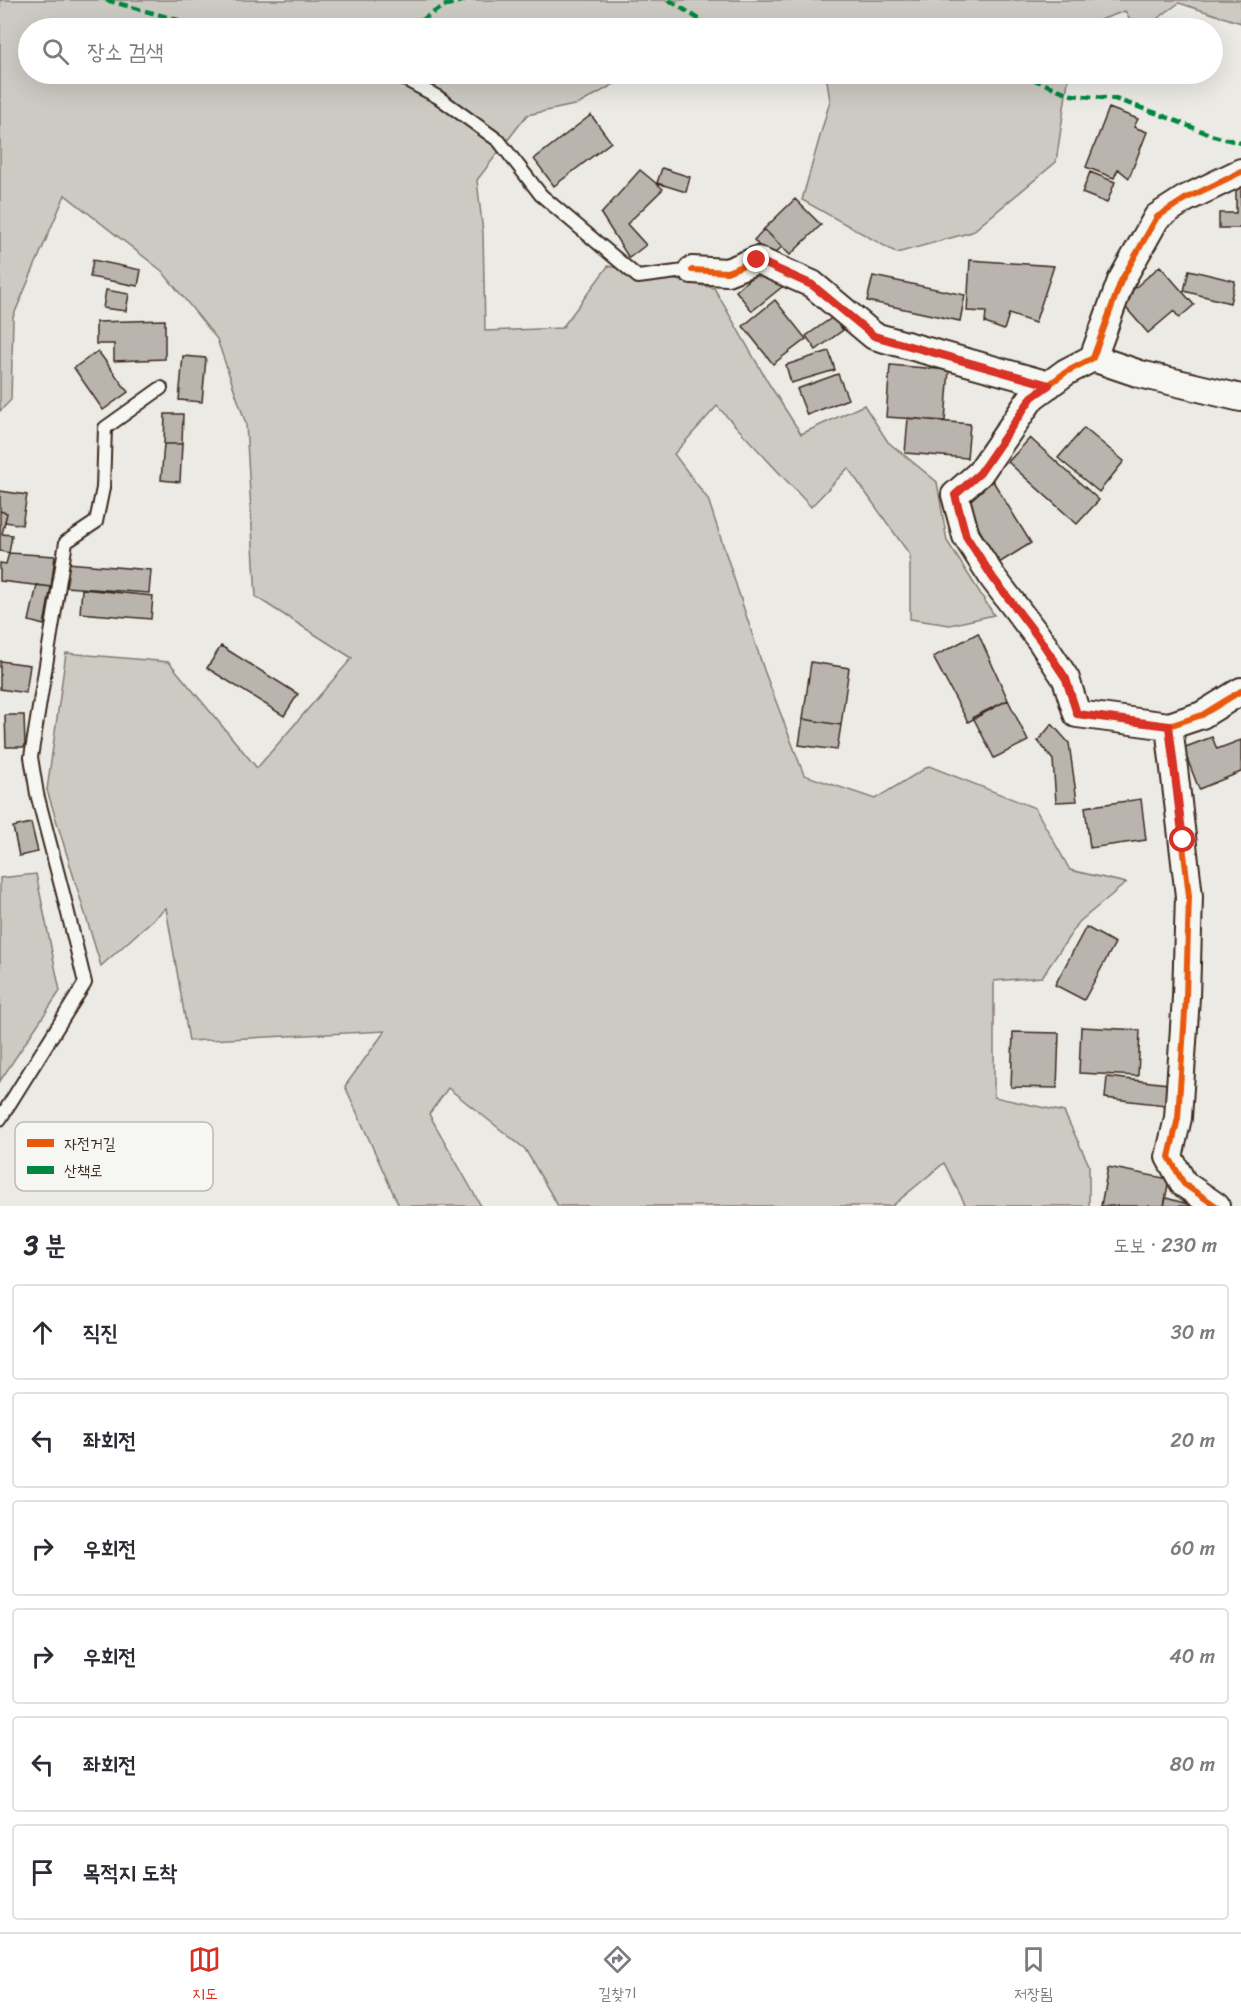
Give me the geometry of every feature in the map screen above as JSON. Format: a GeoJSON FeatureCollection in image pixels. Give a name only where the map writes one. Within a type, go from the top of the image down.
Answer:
{"type":"FeatureCollection","features":[{"type":"Feature","properties":{"kind":"street"},"geometry":{"type":"LineString","coordinates":[[1241,172],[1185,199],[1157,217],[1121,281],[1093,358],[1066,372],[1032,397],[980,473],[955,495],[966,536],[993,578],[1041,641],[1066,679],[1077,714],[1169,726],[1202,715],[1241,692]]}},
{"type":"Feature","properties":{"kind":"street"},"geometry":{"type":"LineString","coordinates":[[692,270],[727,272],[757,260],[812,285],[874,336],[1049,385]]}},
{"type":"Feature","properties":{"kind":"street"},"geometry":{"type":"LineString","coordinates":[[1093,358],[1140,374],[1241,398]]}},
{"type":"Feature","properties":{"kind":"street"},"geometry":{"type":"LineString","coordinates":[[1169,726],[1189,896],[1186,997],[1178,1118],[1169,1157],[1184,1184],[1216,1206]]}},
{"type":"Feature","properties":{"kind":"lane"},"geometry":{"type":"LineString","coordinates":[[413,84],[438,97],[499,141],[541,195],[638,277],[692,270]]}},
{"type":"Feature","properties":{"kind":"lane"},"geometry":{"type":"LineString","coordinates":[[0,1119],[85,983],[37,794],[31,757],[66,542],[96,522],[103,488],[105,428],[161,388]]}},
{"type":"Feature","properties":{"kind":"shaded area"},"geometry":{"type":"Polygon","coordinates":[[[0,0],[1241,0],[1241,23],[1179,3],[1158,18],[1129,18],[1125,11],[1106,18],[18,18],[18,84],[614,84],[579,104],[527,115],[477,180],[483,233],[485,331],[562,328],[608,266],[714,288],[769,384],[801,434],[864,405],[888,442],[937,482],[947,541],[994,615],[950,625],[910,619],[910,555],[848,468],[811,507],[717,406],[674,454],[708,499],[764,670],[804,775],[875,799],[929,766],[1035,808],[1070,870],[1126,883],[1079,922],[1042,977],[994,981],[994,1097],[1064,1112],[1089,1165],[1089,1206],[966,1206],[944,1163],[892,1206],[558,1206],[525,1149],[448,1088],[429,1114],[481,1206],[399,1206],[345,1086],[385,1031],[189,1041],[166,908],[101,966],[47,790],[66,653],[169,662],[257,768],[352,658],[256,597],[246,424],[217,339],[162,271],[65,195],[13,317],[11,400],[0,411],[0,0]]]}},
{"type":"Feature","properties":{"kind":"shaded area"},"geometry":{"type":"Polygon","coordinates":[[[827,84],[1068,84],[1056,162],[972,232],[897,253],[802,200],[830,101],[827,84]]]}},
{"type":"Feature","properties":{"kind":"shaded area"},"geometry":{"type":"Polygon","coordinates":[[[36,874],[60,991],[0,1081],[0,878],[36,874]]]}},
{"type":"Feature","properties":{"kind":"building"},"geometry":{"type":"Polygon","coordinates":[[[1109,108],[1138,119],[1134,127],[1147,132],[1129,178],[1118,169],[1114,178],[1086,167],[1109,108]]]}},
{"type":"Feature","properties":{"kind":"building"},"geometry":{"type":"Polygon","coordinates":[[[591,115],[611,142],[554,186],[534,159],[591,115]]]}},
{"type":"Feature","properties":{"kind":"building"},"geometry":{"type":"Polygon","coordinates":[[[662,168],[690,177],[686,192],[657,183],[662,168]]]}},
{"type":"Feature","properties":{"kind":"building"},"geometry":{"type":"Polygon","coordinates":[[[640,170],[663,189],[627,224],[646,245],[629,258],[601,214],[640,170]]]}},
{"type":"Feature","properties":{"kind":"building"},"geometry":{"type":"Polygon","coordinates":[[[1090,172],[1115,182],[1107,203],[1082,193],[1090,172]]]}},
{"type":"Feature","properties":{"kind":"building"},"geometry":{"type":"Polygon","coordinates":[[[1236,178],[1241,178],[1241,228],[1219,228],[1219,213],[1236,213],[1236,178]]]}},
{"type":"Feature","properties":{"kind":"building"},"geometry":{"type":"Polygon","coordinates":[[[795,199],[821,225],[790,255],[764,229],[795,199]]]}},
{"type":"Feature","properties":{"kind":"building"},"geometry":{"type":"Polygon","coordinates":[[[764,229],[782,247],[769,258],[754,240],[764,229]]]}},
{"type":"Feature","properties":{"kind":"building"},"geometry":{"type":"Polygon","coordinates":[[[93,260],[141,270],[138,286],[90,277],[93,260]]]}},
{"type":"Feature","properties":{"kind":"building"},"geometry":{"type":"Polygon","coordinates":[[[970,260],[1054,266],[1035,323],[1009,314],[1004,330],[985,323],[986,312],[967,311],[970,260]]]}},
{"type":"Feature","properties":{"kind":"building"},"geometry":{"type":"Polygon","coordinates":[[[1160,266],[1194,305],[1179,318],[1174,311],[1148,333],[1120,301],[1160,266]]]}},
{"type":"Feature","properties":{"kind":"building"},"geometry":{"type":"Polygon","coordinates":[[[1189,270],[1235,281],[1230,303],[1184,291],[1189,270]]]}},
{"type":"Feature","properties":{"kind":"building"},"geometry":{"type":"Polygon","coordinates":[[[758,271],[787,283],[752,311],[736,291],[758,271]]]}},
{"type":"Feature","properties":{"kind":"building"},"geometry":{"type":"Polygon","coordinates":[[[873,276],[965,295],[960,321],[867,301],[873,276]]]}},
{"type":"Feature","properties":{"kind":"building"},"geometry":{"type":"Polygon","coordinates":[[[106,290],[129,294],[126,311],[103,308],[106,290]]]}},
{"type":"Feature","properties":{"kind":"building"},"geometry":{"type":"Polygon","coordinates":[[[775,300],[806,339],[773,364],[743,326],[775,300]]]}},
{"type":"Feature","properties":{"kind":"building"},"geometry":{"type":"Polygon","coordinates":[[[833,317],[843,330],[816,350],[806,336],[833,317]]]}},
{"type":"Feature","properties":{"kind":"building"},"geometry":{"type":"Polygon","coordinates":[[[165,320],[165,359],[114,361],[114,344],[96,344],[96,322],[165,320]]]}},
{"type":"Feature","properties":{"kind":"building"},"geometry":{"type":"Polygon","coordinates":[[[98,351],[128,392],[103,410],[74,368],[98,351]]]}},
{"type":"Feature","properties":{"kind":"building"},"geometry":{"type":"Polygon","coordinates":[[[829,351],[835,370],[791,383],[786,365],[829,351]]]}},
{"type":"Feature","properties":{"kind":"building"},"geometry":{"type":"Polygon","coordinates":[[[183,356],[206,358],[202,402],[179,400],[183,356]]]}},
{"type":"Feature","properties":{"kind":"building"},"geometry":{"type":"Polygon","coordinates":[[[890,365],[949,370],[945,421],[886,417],[890,365]]]}},
{"type":"Feature","properties":{"kind":"building"},"geometry":{"type":"Polygon","coordinates":[[[838,374],[848,399],[807,415],[797,389],[838,374]]]}},
{"type":"Feature","properties":{"kind":"building"},"geometry":{"type":"Polygon","coordinates":[[[165,414],[183,414],[182,444],[164,444],[165,414]]]}},
{"type":"Feature","properties":{"kind":"building"},"geometry":{"type":"Polygon","coordinates":[[[908,418],[970,424],[967,458],[905,453],[908,418]]]}},
{"type":"Feature","properties":{"kind":"building"},"geometry":{"type":"Polygon","coordinates":[[[1084,428],[1124,461],[1099,492],[1058,458],[1084,428]]]}},
{"type":"Feature","properties":{"kind":"building"},"geometry":{"type":"Polygon","coordinates":[[[1030,438],[1099,500],[1077,524],[1008,462],[1030,438]]]}},
{"type":"Feature","properties":{"kind":"building"},"geometry":{"type":"Polygon","coordinates":[[[164,444],[182,444],[180,482],[161,480],[164,444]]]}},
{"type":"Feature","properties":{"kind":"building"},"geometry":{"type":"Polygon","coordinates":[[[991,478],[1031,543],[999,563],[960,497],[991,478]]]}},
{"type":"Feature","properties":{"kind":"building"},"geometry":{"type":"Polygon","coordinates":[[[0,491],[27,495],[22,525],[5,522],[7,513],[0,511],[0,491]]]}},
{"type":"Feature","properties":{"kind":"building"},"geometry":{"type":"Polygon","coordinates":[[[0,511],[7,513],[2,534],[12,535],[9,553],[0,551],[0,511]]]}},
{"type":"Feature","properties":{"kind":"building"},"geometry":{"type":"Polygon","coordinates":[[[9,553],[55,556],[51,587],[0,581],[0,563],[6,564],[9,553]]]}},
{"type":"Feature","properties":{"kind":"building"},"geometry":{"type":"Polygon","coordinates":[[[67,563],[151,570],[149,593],[65,587],[67,563]]]}},
{"type":"Feature","properties":{"kind":"building"},"geometry":{"type":"Polygon","coordinates":[[[37,585],[51,587],[44,625],[29,621],[37,585]]]}},
{"type":"Feature","properties":{"kind":"building"},"geometry":{"type":"Polygon","coordinates":[[[82,589],[153,596],[151,619],[80,613],[82,589]]]}},
{"type":"Feature","properties":{"kind":"building"},"geometry":{"type":"Polygon","coordinates":[[[978,633],[1008,700],[968,722],[933,657],[978,633]]]}},
{"type":"Feature","properties":{"kind":"building"},"geometry":{"type":"Polygon","coordinates":[[[221,646],[298,694],[284,716],[207,668],[221,646]]]}},
{"type":"Feature","properties":{"kind":"building"},"geometry":{"type":"Polygon","coordinates":[[[0,661],[30,665],[26,693],[0,689],[0,661]]]}},
{"type":"Feature","properties":{"kind":"building"},"geometry":{"type":"Polygon","coordinates":[[[811,662],[849,668],[841,725],[803,719],[811,662]]]}},
{"type":"Feature","properties":{"kind":"building"},"geometry":{"type":"Polygon","coordinates":[[[1008,700],[1028,741],[994,758],[973,717],[1008,700]]]}},
{"type":"Feature","properties":{"kind":"building"},"geometry":{"type":"Polygon","coordinates":[[[5,715],[24,715],[25,747],[6,747],[5,715]]]}},
{"type":"Feature","properties":{"kind":"building"},"geometry":{"type":"Polygon","coordinates":[[[803,719],[841,725],[837,750],[799,745],[803,719]]]}},
{"type":"Feature","properties":{"kind":"building"},"geometry":{"type":"Polygon","coordinates":[[[1052,724],[1069,743],[1077,801],[1056,802],[1053,760],[1038,741],[1052,724]]]}},
{"type":"Feature","properties":{"kind":"building"},"geometry":{"type":"Polygon","coordinates":[[[1212,737],[1217,749],[1241,740],[1241,772],[1199,789],[1183,748],[1212,737]]]}},
{"type":"Feature","properties":{"kind":"building"},"geometry":{"type":"Polygon","coordinates":[[[1141,799],[1146,840],[1090,848],[1085,807],[1141,799]]]}},
{"type":"Feature","properties":{"kind":"building"},"geometry":{"type":"Polygon","coordinates":[[[31,823],[38,852],[19,856],[13,827],[31,823]]]}},
{"type":"Feature","properties":{"kind":"building"},"geometry":{"type":"Polygon","coordinates":[[[1086,927],[1115,943],[1084,1000],[1055,985],[1086,927]]]}},
{"type":"Feature","properties":{"kind":"building"},"geometry":{"type":"Polygon","coordinates":[[[1081,1027],[1140,1030],[1138,1076],[1079,1073],[1081,1027]]]}},
{"type":"Feature","properties":{"kind":"building"},"geometry":{"type":"Polygon","coordinates":[[[1013,1032],[1059,1033],[1057,1088],[1011,1087],[1013,1032]]]}},
{"type":"Feature","properties":{"kind":"building"},"geometry":{"type":"Polygon","coordinates":[[[1107,1077],[1168,1084],[1165,1105],[1105,1098],[1107,1077]]]}},
{"type":"Feature","properties":{"kind":"building"},"geometry":{"type":"Polygon","coordinates":[[[1108,1167],[1169,1179],[1164,1206],[1101,1206],[1108,1167]]]}},
{"type":"Feature","properties":{"kind":"building"},"geometry":{"type":"Polygon","coordinates":[[[1166,1198],[1195,1206],[1164,1206],[1166,1198]]]}},
{"type":"Feature","properties":{"kind":"marked path"},"geometry":{"type":"LineString","coordinates":[[106,0],[171,18]]}},
{"type":"Feature","properties":{"kind":"marked path"},"geometry":{"type":"LineString","coordinates":[[425,18],[443,6],[466,0]]}},
{"type":"Feature","properties":{"kind":"marked path"},"geometry":{"type":"LineString","coordinates":[[669,0],[697,18]]}},
{"type":"Feature","properties":{"kind":"marked path"},"geometry":{"type":"LineString","coordinates":[[1045,84],[1072,95],[1115,99],[1214,136],[1241,143]]}},
{"type":"Feature","properties":{"kind":"cycle path"},"geometry":{"type":"LineString","coordinates":[[1241,172],[1185,199],[1157,217],[1121,281],[1093,358],[1066,372],[1032,397],[980,473],[955,495],[966,536],[993,578],[1041,641],[1066,679],[1077,714],[1169,726],[1202,715],[1241,691]]}},
{"type":"Feature","properties":{"kind":"cycle path"},"geometry":{"type":"LineString","coordinates":[[692,270],[727,272],[757,260],[812,284],[874,336],[1049,385]]}},
{"type":"Feature","properties":{"kind":"cycle path"},"geometry":{"type":"LineString","coordinates":[[1169,726],[1189,896],[1186,997],[1178,1118],[1169,1157],[1184,1184],[1216,1206]]}},
{"type":"Feature","properties":{"kind":"route"},"geometry":{"type":"LineString","coordinates":[[757,260],[812,285],[874,336],[1049,385],[1032,397],[980,473],[955,495],[966,536],[993,578],[1041,641],[1066,679],[1077,714],[1169,726],[1183,840]]}}]}
